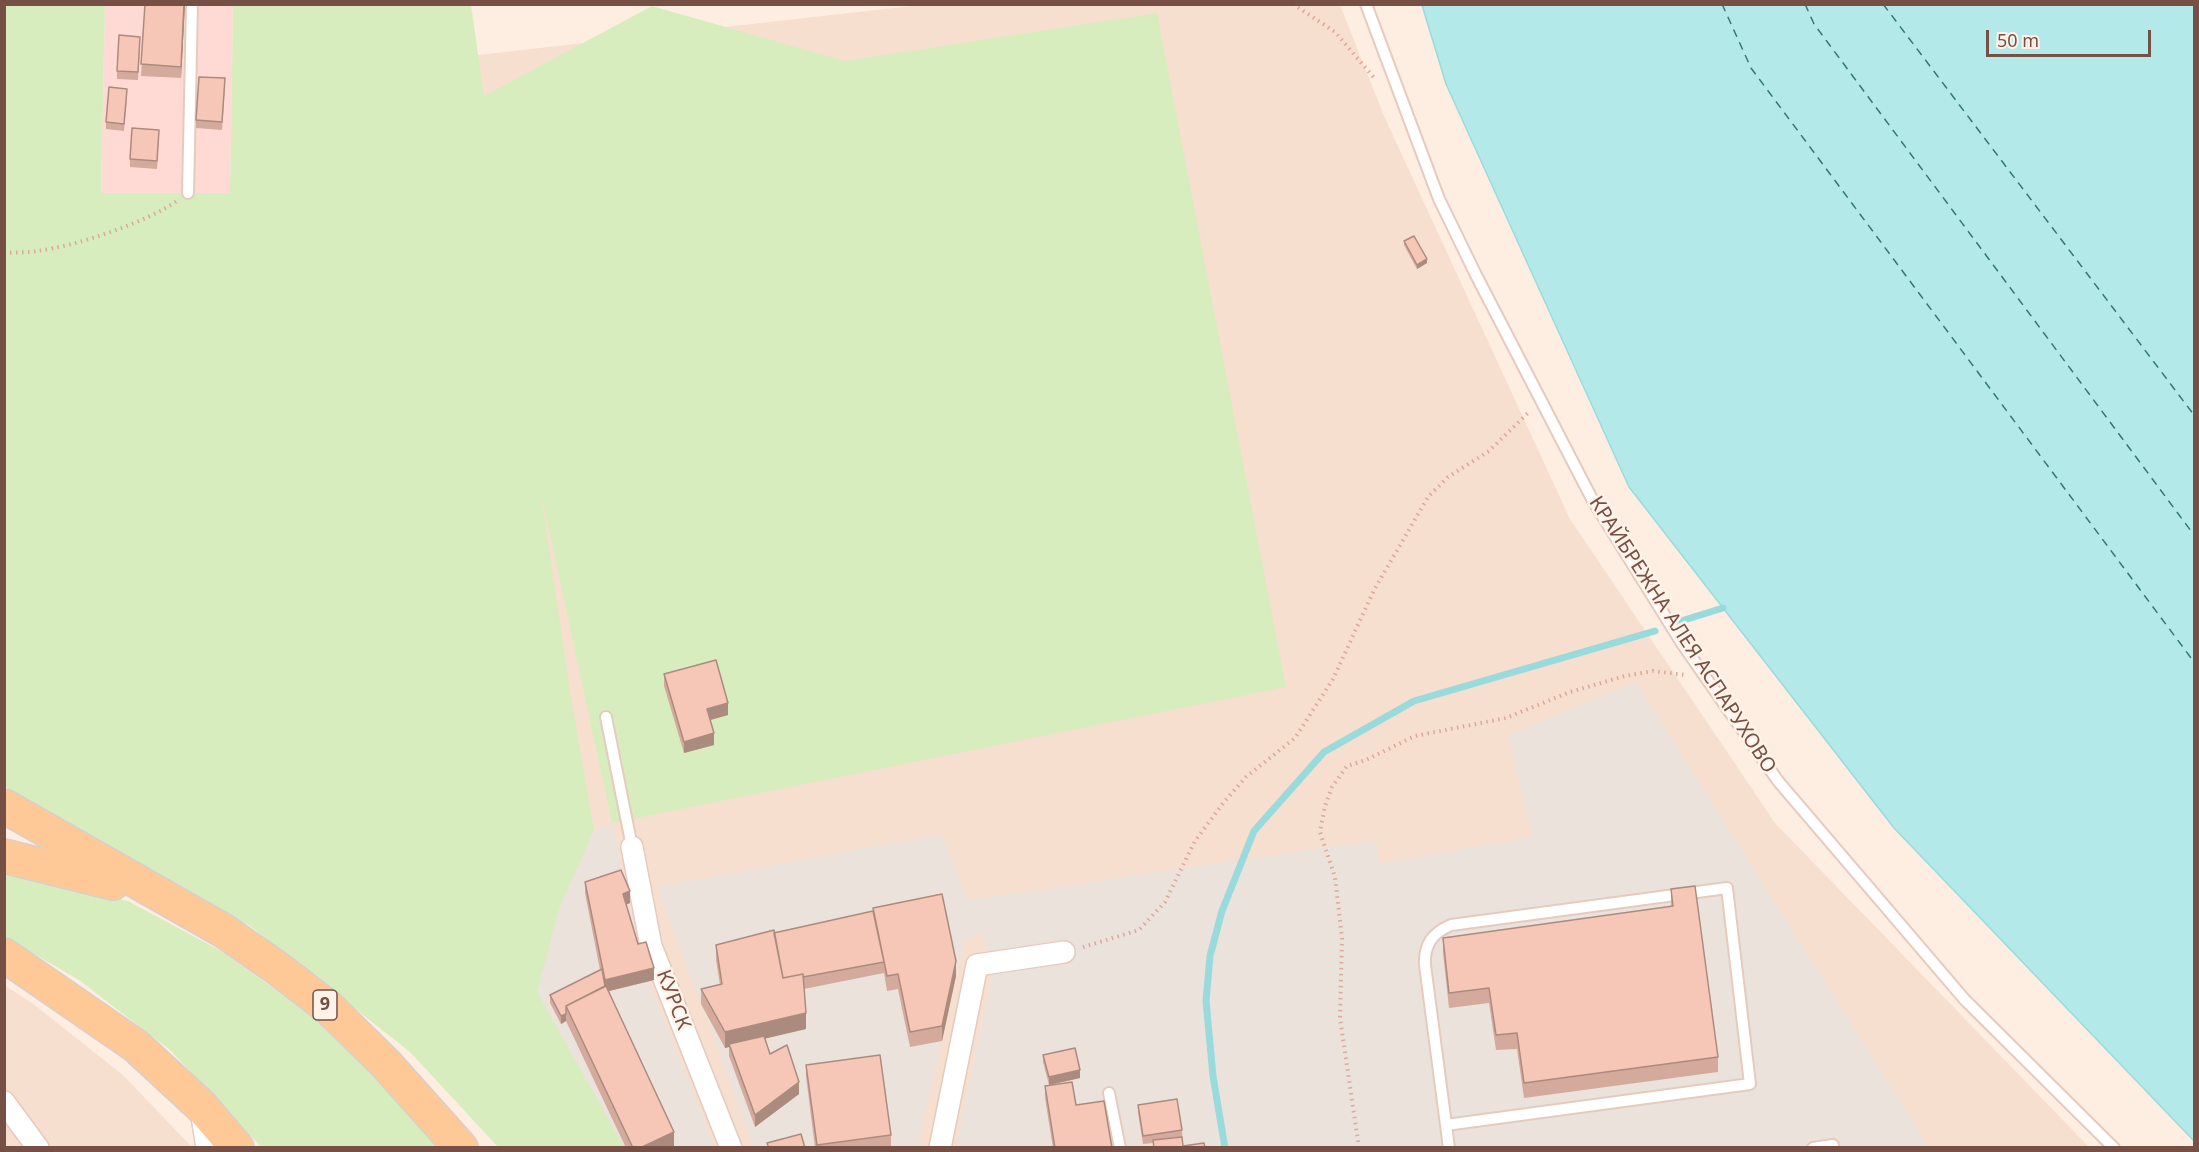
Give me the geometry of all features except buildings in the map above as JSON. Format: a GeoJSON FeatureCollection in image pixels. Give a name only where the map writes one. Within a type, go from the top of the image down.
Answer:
{"type":"FeatureCollection","features":[{"type":"Feature","properties":{"kind":"main road"},"geometry":{"type":"LineString","coordinates":[[4,806],[161,896]]}},
{"type":"Feature","properties":{"kind":"main road","name":"9"},"geometry":{"type":"LineString","coordinates":[[4,856],[161,896],[224,931],[328,1007],[386,1064],[461,1148]]}},
{"type":"Feature","properties":{"kind":"main road"},"geometry":{"type":"LineString","coordinates":[[4,956],[136,1046],[201,1106],[237,1148]]}},
{"type":"Feature","properties":{"kind":"street","name":"КУРСК"},"geometry":{"type":"LineString","coordinates":[[632,847],[651,946],[731,1148]]}},
{"type":"Feature","properties":{"kind":"street"},"geometry":{"type":"LineString","coordinates":[[940,1148],[976,965],[1064,952]]}},
{"type":"Feature","properties":{"kind":"street"},"geometry":{"type":"LineString","coordinates":[[4,1102],[38,1148]]}},
{"type":"Feature","properties":{"kind":"street"},"geometry":{"type":"LineString","coordinates":[[201,1106],[207,1148]]}},
{"type":"Feature","properties":{"kind":"lane"},"geometry":{"type":"LineString","coordinates":[[188,193],[192,4]]}},
{"type":"Feature","properties":{"kind":"lane","name":"КРАЙБРЕЖНА АЛЕЯ АСПАРУХОВО"},"geometry":{"type":"LineString","coordinates":[[1366,4],[1439,199],[1592,499],[1651,595],[1778,782],[1965,1000],[2114,1148]]}},
{"type":"Feature","properties":{"kind":"lane"},"geometry":{"type":"LineString","coordinates":[[606,717],[632,847]]}},
{"type":"Feature","properties":{"kind":"lane"},"geometry":{"type":"LineString","coordinates":[[1446,1125],[1750,1084],[1727,888],[1451,925],[1441,929],[1433,936],[1424,955],[1425,965],[1449,1148]]}},
{"type":"Feature","properties":{"kind":"lane"},"geometry":{"type":"LineString","coordinates":[[1109,1093],[1120,1148]]}},
{"type":"Feature","properties":{"kind":"lane"},"geometry":{"type":"LineString","coordinates":[[1813,1148],[1833,1145]]}},
{"type":"Feature","properties":{"kind":"path"},"geometry":{"type":"LineString","coordinates":[[1293,4],[1335,32],[1379,83]]}},
{"type":"Feature","properties":{"kind":"path"},"geometry":{"type":"LineString","coordinates":[[4,253],[37,252],[90,239],[164,210],[188,193]]}},
{"type":"Feature","properties":{"kind":"path"},"geometry":{"type":"LineString","coordinates":[[1064,952],[1139,930],[1164,902],[1195,841],[1224,802],[1245,777],[1295,738],[1333,679],[1374,590],[1428,497],[1448,477],[1489,451],[1541,400]]}},
{"type":"Feature","properties":{"kind":"path"},"geometry":{"type":"LineString","coordinates":[[1359,1148],[1340,1018],[1342,938],[1335,877],[1320,832],[1324,806],[1332,787],[1347,766],[1366,760],[1415,736],[1506,718],[1570,692],[1625,676],[1653,671],[1683,674],[1709,682]]}},
{"type":"Feature","properties":{"kind":"shaded area"},"geometry":{"type":"Polygon","coordinates":[[[105,5],[233,5],[230,194],[101,193],[105,5]]]}},
{"type":"Feature","properties":{"kind":"shaded area"},"geometry":{"type":"Polygon","coordinates":[[[920,5],[1340,5],[1384,116],[1570,519],[1775,823],[2089,1147],[606,1147],[522,994],[478,55],[920,5]]]}},
{"type":"Feature","properties":{"kind":"shaded area"},"geometry":{"type":"Polygon","coordinates":[[[1636,682],[1929,1147],[956,1147],[992,975],[981,931],[964,941],[920,1136],[922,1147],[754,1147],[657,887],[941,834],[969,900],[1376,840],[1380,863],[1532,837],[1508,735],[1636,682]]]}},
{"type":"Feature","properties":{"kind":"shaded area"},"geometry":{"type":"Polygon","coordinates":[[[612,823],[645,973],[715,1147],[624,1147],[537,992],[559,909],[594,830],[612,823]]]}},
{"type":"Feature","properties":{"kind":"shaded area"},"geometry":{"type":"Polygon","coordinates":[[[4,985],[32,1003],[123,1075],[192,1147],[5,1147],[4,985]]]}},
{"type":"Feature","properties":{"kind":"green space"},"geometry":{"type":"Polygon","coordinates":[[[5,5],[105,5],[101,193],[230,193],[233,5],[471,5],[484,96],[652,6],[845,61],[1157,13],[1286,687],[612,823],[541,493],[570,691],[594,830],[559,909],[537,992],[624,1147],[498,1147],[410,1052],[250,926],[40,817],[5,786],[5,5]]]}},
{"type":"Feature","properties":{"kind":"green space"},"geometry":{"type":"Polygon","coordinates":[[[5,873],[128,901],[223,952],[315,1018],[398,1095],[444,1147],[261,1147],[170,1050],[79,980],[5,937],[5,873]]]}},
{"type":"Feature","properties":{"kind":"water"},"geometry":{"type":"Polygon","coordinates":[[[1422,5],[2194,5],[2194,1141],[1894,828],[1629,487],[1446,84],[1422,5]]]}},
{"type":"Feature","properties":{"kind":"waterway"},"geometry":{"type":"LineString","coordinates":[[1681,621],[1723,608]]}},
{"type":"Feature","properties":{"kind":"waterway"},"geometry":{"type":"LineString","coordinates":[[1225,1148],[1213,1076],[1206,1001],[1210,956],[1222,911],[1254,831],[1324,752],[1414,701],[1655,631]]}},
{"type":"Feature","properties":{"kind":"ferry route"},"geometry":{"type":"LineString","coordinates":[[1722,4],[1751,68],[2194,662]]}},
{"type":"Feature","properties":{"kind":"ferry route"},"geometry":{"type":"LineString","coordinates":[[1805,4],[1814,24],[2194,535]]}},
{"type":"Feature","properties":{"kind":"ferry route"},"geometry":{"type":"LineString","coordinates":[[1883,4],[2194,415]]}}]}
